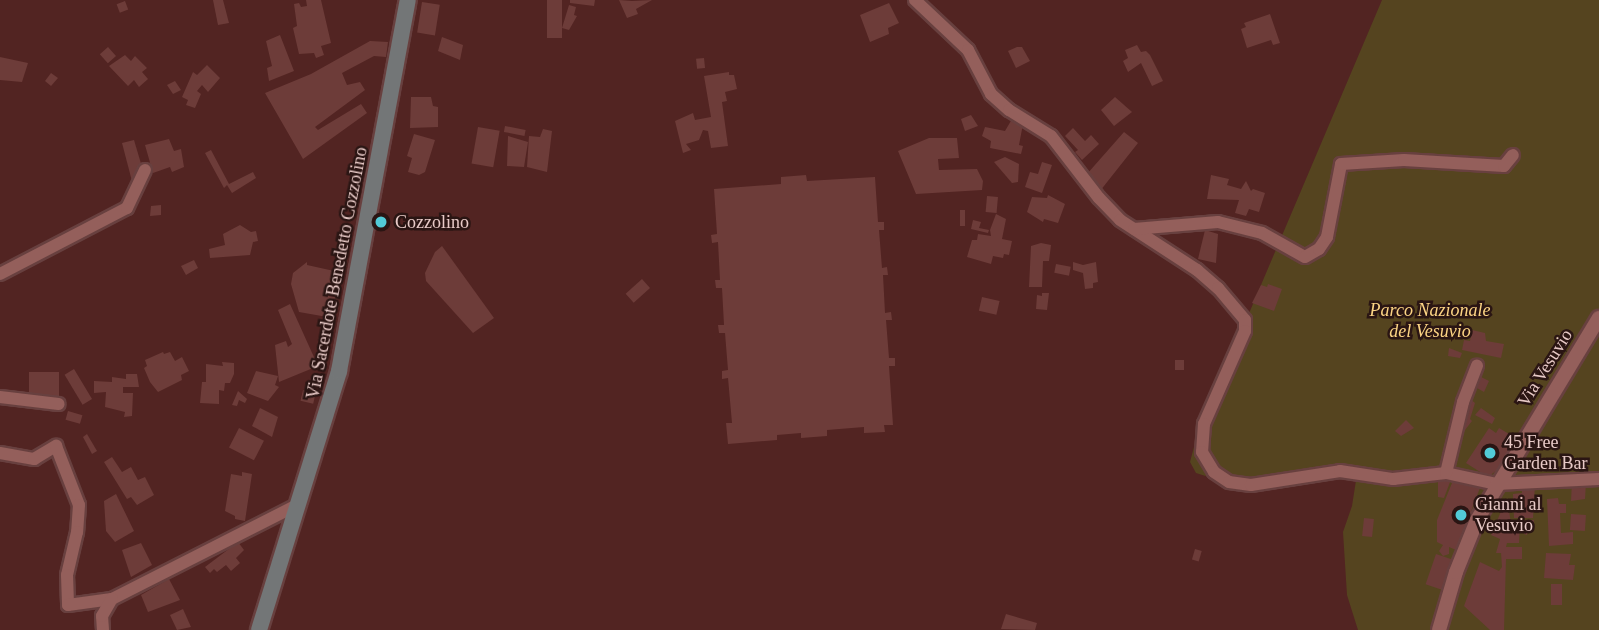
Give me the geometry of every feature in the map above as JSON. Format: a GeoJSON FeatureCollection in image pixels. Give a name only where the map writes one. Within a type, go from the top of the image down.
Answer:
{"type":"FeatureCollection","features":[{"type":"Feature","properties":{"kind":"main road","name":"Via Sacerdote Benedetto Cozzolino"},"geometry":{"type":"LineString","coordinates":[[259,630],[339,371],[360,249],[394,90],[408,0]]}},
{"type":"Feature","properties":{"kind":"street"},"geometry":{"type":"LineString","coordinates":[[915,0],[968,51],[991,93],[1009,110],[1051,136],[1099,198],[1134,229],[1197,270],[1218,288],[1245,320],[1245,331],[1204,424],[1202,452],[1214,472],[1229,481],[1251,485],[1340,471],[1393,479],[1446,473],[1496,484],[1599,479]]}},
{"type":"Feature","properties":{"kind":"street"},"geometry":{"type":"LineString","coordinates":[[1134,229],[1218,222],[1262,233],[1305,257],[1319,249],[1327,237],[1341,164],[1405,160],[1504,166],[1513,155]]}},
{"type":"Feature","properties":{"kind":"street"},"geometry":{"type":"LineString","coordinates":[[0,274],[127,208],[145,170]]}},
{"type":"Feature","properties":{"kind":"street","name":"Via Vesuvio"},"geometry":{"type":"LineString","coordinates":[[1439,630],[1456,572],[1477,520],[1496,484],[1599,318]]}},
{"type":"Feature","properties":{"kind":"street"},"geometry":{"type":"LineString","coordinates":[[1446,473],[1463,402],[1477,366]]}},
{"type":"Feature","properties":{"kind":"street"},"geometry":{"type":"LineString","coordinates":[[0,398],[59,404]]}},
{"type":"Feature","properties":{"kind":"street"},"geometry":{"type":"LineString","coordinates":[[0,453],[34,459],[56,446],[79,505],[77,532],[67,575],[68,605],[112,600],[297,505]]}},
{"type":"Feature","properties":{"kind":"street"},"geometry":{"type":"LineString","coordinates":[[103,630],[102,616],[112,600]]}},
{"type":"Feature","properties":{"kind":"green space","name":"Parco Nazionale del Vesuvio"},"geometry":{"type":"Polygon","coordinates":[[[1382,0],[1599,0],[1599,630],[1358,630],[1347,595],[1343,532],[1352,506],[1357,474],[1271,485],[1215,479],[1196,473],[1190,462],[1204,409],[1247,318],[1382,0]]]}},
{"type":"Feature","properties":{"kind":"building"},"geometry":{"type":"Polygon","coordinates":[[[213,0],[223,0],[229,23],[218,25],[213,0]]]}},
{"type":"Feature","properties":{"kind":"building"},"geometry":{"type":"Polygon","coordinates":[[[306,0],[321,0],[331,43],[321,46],[324,55],[316,58],[314,53],[299,54],[293,28],[297,26],[294,4],[307,6],[306,0]]]}},
{"type":"Feature","properties":{"kind":"building"},"geometry":{"type":"Polygon","coordinates":[[[547,0],[562,0],[562,38],[547,38],[547,0]]]}},
{"type":"Feature","properties":{"kind":"building"},"geometry":{"type":"Polygon","coordinates":[[[570,0],[595,0],[594,6],[570,3],[570,0]]]}},
{"type":"Feature","properties":{"kind":"building"},"geometry":{"type":"Polygon","coordinates":[[[619,0],[652,0],[636,9],[638,14],[627,18],[619,0]]]}},
{"type":"Feature","properties":{"kind":"building"},"geometry":{"type":"Polygon","coordinates":[[[125,1],[128,9],[120,13],[117,4],[125,1]]]}},
{"type":"Feature","properties":{"kind":"building"},"geometry":{"type":"Polygon","coordinates":[[[422,2],[440,5],[435,35],[417,33],[422,2]]]}},
{"type":"Feature","properties":{"kind":"building"},"geometry":{"type":"Polygon","coordinates":[[[889,3],[899,23],[888,28],[889,34],[870,42],[860,15],[889,3]]]}},
{"type":"Feature","properties":{"kind":"building"},"geometry":{"type":"Polygon","coordinates":[[[569,5],[576,7],[574,15],[577,16],[569,30],[562,28],[569,5]]]}},
{"type":"Feature","properties":{"kind":"building"},"geometry":{"type":"Polygon","coordinates":[[[1270,14],[1280,43],[1273,45],[1271,40],[1247,48],[1241,29],[1246,27],[1244,23],[1270,14]]]}},
{"type":"Feature","properties":{"kind":"building"},"geometry":{"type":"Polygon","coordinates":[[[280,35],[294,71],[269,81],[267,68],[272,66],[266,41],[280,35]]]}},
{"type":"Feature","properties":{"kind":"building"},"geometry":{"type":"Polygon","coordinates":[[[442,37],[463,45],[460,60],[438,51],[442,37]]]}},
{"type":"Feature","properties":{"kind":"building"},"geometry":{"type":"Polygon","coordinates":[[[370,41],[388,42],[386,57],[374,56],[342,73],[347,85],[360,82],[365,90],[315,127],[318,130],[361,104],[367,113],[303,159],[265,93],[311,74],[370,41]]]}},
{"type":"Feature","properties":{"kind":"building"},"geometry":{"type":"Polygon","coordinates":[[[1137,45],[1141,52],[1146,51],[1150,55],[1163,81],[1152,86],[1141,63],[1128,72],[1123,61],[1128,58],[1125,50],[1137,45]]]}},
{"type":"Feature","properties":{"kind":"building"},"geometry":{"type":"Polygon","coordinates":[[[108,47],[116,56],[108,63],[100,54],[108,47]]]}},
{"type":"Feature","properties":{"kind":"building"},"geometry":{"type":"Polygon","coordinates":[[[1022,47],[1030,61],[1016,68],[1008,51],[1022,47]]]}},
{"type":"Feature","properties":{"kind":"building"},"geometry":{"type":"Polygon","coordinates":[[[125,55],[131,61],[135,56],[147,68],[142,72],[148,79],[139,87],[134,80],[128,86],[109,66],[125,55]]]}},
{"type":"Feature","properties":{"kind":"building"},"geometry":{"type":"Polygon","coordinates":[[[0,57],[28,63],[22,82],[0,80],[0,57]]]}},
{"type":"Feature","properties":{"kind":"building"},"geometry":{"type":"Polygon","coordinates":[[[704,58],[705,68],[697,69],[696,59],[704,58]]]}},
{"type":"Feature","properties":{"kind":"building"},"geometry":{"type":"Polygon","coordinates":[[[207,65],[220,78],[208,92],[202,85],[197,91],[201,94],[195,108],[186,105],[188,100],[182,97],[193,72],[197,75],[207,65]]]}},
{"type":"Feature","properties":{"kind":"building"},"geometry":{"type":"Polygon","coordinates":[[[729,72],[729,75],[734,75],[737,89],[725,92],[727,101],[722,102],[728,146],[711,148],[708,131],[703,130],[699,140],[686,144],[691,150],[683,153],[675,121],[693,113],[695,120],[711,117],[704,76],[729,72]]]}},
{"type":"Feature","properties":{"kind":"building"},"geometry":{"type":"Polygon","coordinates":[[[51,73],[58,78],[51,86],[45,81],[51,73]]]}},
{"type":"Feature","properties":{"kind":"building"},"geometry":{"type":"Polygon","coordinates":[[[175,81],[181,90],[173,94],[167,85],[175,81]]]}},
{"type":"Feature","properties":{"kind":"building"},"geometry":{"type":"Polygon","coordinates":[[[411,97],[431,97],[433,106],[438,107],[438,127],[410,128],[411,97]]]}},
{"type":"Feature","properties":{"kind":"building"},"geometry":{"type":"Polygon","coordinates":[[[1115,97],[1132,112],[1114,126],[1101,110],[1115,97]]]}},
{"type":"Feature","properties":{"kind":"building"},"geometry":{"type":"Polygon","coordinates":[[[971,115],[978,126],[965,131],[961,119],[971,115]]]}},
{"type":"Feature","properties":{"kind":"building"},"geometry":{"type":"Polygon","coordinates":[[[1012,119],[1023,124],[1019,145],[1023,146],[1021,154],[990,148],[991,141],[982,136],[985,127],[1005,131],[1012,119]]]}},
{"type":"Feature","properties":{"kind":"building"},"geometry":{"type":"Polygon","coordinates":[[[505,126],[526,130],[524,136],[504,132],[505,126]]]}},
{"type":"Feature","properties":{"kind":"building"},"geometry":{"type":"Polygon","coordinates":[[[478,127],[500,131],[493,167],[472,163],[478,127]]]}},
{"type":"Feature","properties":{"kind":"building"},"geometry":{"type":"Polygon","coordinates":[[[1073,128],[1085,141],[1091,135],[1099,144],[1082,160],[1075,152],[1078,150],[1065,136],[1073,128]]]}},
{"type":"Feature","properties":{"kind":"building"},"geometry":{"type":"Polygon","coordinates":[[[543,129],[552,131],[547,172],[527,167],[529,136],[540,137],[543,129]]]}},
{"type":"Feature","properties":{"kind":"building"},"geometry":{"type":"Polygon","coordinates":[[[1124,132],[1138,143],[1100,191],[1093,185],[1096,181],[1087,174],[1124,132]]]}},
{"type":"Feature","properties":{"kind":"building"},"geometry":{"type":"Polygon","coordinates":[[[414,134],[435,140],[425,172],[419,175],[408,172],[412,158],[407,156],[414,134]]]}},
{"type":"Feature","properties":{"kind":"building"},"geometry":{"type":"Polygon","coordinates":[[[508,136],[528,142],[524,167],[507,166],[508,136]]]}},
{"type":"Feature","properties":{"kind":"building"},"geometry":{"type":"Polygon","coordinates":[[[929,138],[957,138],[959,158],[938,159],[939,170],[977,169],[983,181],[982,190],[916,194],[898,151],[929,138]]]}},
{"type":"Feature","properties":{"kind":"building"},"geometry":{"type":"Polygon","coordinates":[[[169,139],[174,151],[181,149],[184,167],[172,172],[170,167],[153,173],[145,145],[169,139]]]}},
{"type":"Feature","properties":{"kind":"building"},"geometry":{"type":"Polygon","coordinates":[[[134,140],[142,167],[133,185],[122,143],[134,140]]]}},
{"type":"Feature","properties":{"kind":"building"},"geometry":{"type":"Polygon","coordinates":[[[211,150],[229,184],[253,172],[256,178],[232,193],[227,185],[224,188],[205,153],[211,150]]]}},
{"type":"Feature","properties":{"kind":"building"},"geometry":{"type":"Polygon","coordinates":[[[1005,157],[1019,164],[1018,182],[1012,183],[994,162],[1005,157]]]}},
{"type":"Feature","properties":{"kind":"building"},"geometry":{"type":"Polygon","coordinates":[[[1042,162],[1052,165],[1042,193],[1025,187],[1030,172],[1038,174],[1042,162]]]}},
{"type":"Feature","properties":{"kind":"building"},"geometry":{"type":"Polygon","coordinates":[[[806,175],[807,181],[875,177],[878,222],[884,222],[884,230],[879,230],[882,268],[887,267],[888,275],[883,275],[885,313],[891,312],[892,320],[886,320],[889,358],[895,358],[895,366],[889,366],[893,425],[884,425],[885,432],[864,433],[864,427],[827,430],[827,436],[801,438],[801,433],[777,435],[777,440],[728,444],[726,423],[732,423],[728,378],[722,379],[722,371],[728,370],[725,333],[719,333],[718,325],[724,325],[722,288],[716,288],[715,280],[720,280],[718,242],[712,243],[711,235],[717,234],[714,189],[781,184],[781,177],[806,175]]]}},
{"type":"Feature","properties":{"kind":"building"},"geometry":{"type":"Polygon","coordinates":[[[1211,175],[1229,179],[1227,185],[1241,189],[1246,181],[1251,191],[1253,189],[1265,193],[1259,212],[1249,209],[1246,216],[1235,213],[1239,200],[1207,199],[1211,175]]]}},
{"type":"Feature","properties":{"kind":"building"},"geometry":{"type":"Polygon","coordinates":[[[1048,195],[1065,204],[1058,223],[1044,219],[1043,222],[1027,212],[1032,197],[1047,198],[1048,195]]]}},
{"type":"Feature","properties":{"kind":"building"},"geometry":{"type":"Polygon","coordinates":[[[987,196],[998,197],[997,213],[986,212],[987,196]]]}},
{"type":"Feature","properties":{"kind":"building"},"geometry":{"type":"Polygon","coordinates":[[[161,205],[161,215],[150,216],[151,206],[161,205]]]}},
{"type":"Feature","properties":{"kind":"building"},"geometry":{"type":"Polygon","coordinates":[[[960,210],[965,210],[965,226],[960,226],[960,210]]]}},
{"type":"Feature","properties":{"kind":"building"},"geometry":{"type":"Polygon","coordinates":[[[996,214],[1006,219],[1002,239],[1012,241],[1009,255],[1004,254],[1003,258],[993,256],[991,264],[967,257],[972,240],[977,240],[978,234],[991,236],[990,230],[996,214]]]}},
{"type":"Feature","properties":{"kind":"building"},"geometry":{"type":"Polygon","coordinates":[[[973,220],[981,222],[979,228],[989,230],[988,233],[971,229],[973,220]]]}},
{"type":"Feature","properties":{"kind":"building"},"geometry":{"type":"Polygon","coordinates":[[[240,225],[251,232],[256,231],[258,241],[253,242],[250,255],[210,258],[209,249],[225,245],[223,234],[240,225]]]}},
{"type":"Feature","properties":{"kind":"building"},"geometry":{"type":"Polygon","coordinates":[[[1205,230],[1218,234],[1216,263],[1198,259],[1205,230]]]}},
{"type":"Feature","properties":{"kind":"building"},"geometry":{"type":"Polygon","coordinates":[[[1041,243],[1051,245],[1049,261],[1043,261],[1042,287],[1029,287],[1031,246],[1041,243]]]}},
{"type":"Feature","properties":{"kind":"building"},"geometry":{"type":"Polygon","coordinates":[[[442,246],[494,318],[473,333],[426,281],[425,273],[435,252],[442,246]]]}},
{"type":"Feature","properties":{"kind":"building"},"geometry":{"type":"Polygon","coordinates":[[[194,260],[198,268],[186,275],[181,266],[194,260]]]}},
{"type":"Feature","properties":{"kind":"building"},"geometry":{"type":"Polygon","coordinates":[[[307,262],[307,265],[334,271],[329,296],[338,297],[333,318],[299,312],[291,284],[293,273],[307,262]]]}},
{"type":"Feature","properties":{"kind":"building"},"geometry":{"type":"Polygon","coordinates":[[[1073,262],[1083,265],[1096,262],[1098,282],[1093,283],[1093,288],[1085,289],[1083,273],[1073,270],[1073,262]]]}},
{"type":"Feature","properties":{"kind":"building"},"geometry":{"type":"Polygon","coordinates":[[[1056,264],[1071,267],[1069,276],[1054,273],[1056,264]]]}},
{"type":"Feature","properties":{"kind":"building"},"geometry":{"type":"Polygon","coordinates":[[[642,279],[650,288],[634,303],[626,294],[642,279]]]}},
{"type":"Feature","properties":{"kind":"building"},"geometry":{"type":"Polygon","coordinates":[[[1268,284],[1282,289],[1274,311],[1252,303],[1261,285],[1267,287],[1268,284]]]}},
{"type":"Feature","properties":{"kind":"building"},"geometry":{"type":"Polygon","coordinates":[[[1042,293],[1049,293],[1047,310],[1036,309],[1037,295],[1042,296],[1042,293]]]}},
{"type":"Feature","properties":{"kind":"building"},"geometry":{"type":"Polygon","coordinates":[[[982,297],[1000,301],[996,315],[979,311],[982,297]]]}},
{"type":"Feature","properties":{"kind":"building"},"geometry":{"type":"Polygon","coordinates":[[[290,304],[318,366],[279,382],[275,345],[286,341],[288,347],[292,344],[278,310],[290,304]]]}},
{"type":"Feature","properties":{"kind":"building"},"geometry":{"type":"Polygon","coordinates":[[[1472,330],[1485,333],[1486,341],[1504,344],[1501,358],[1462,350],[1464,340],[1470,341],[1472,330]]]}},
{"type":"Feature","properties":{"kind":"building"},"geometry":{"type":"Polygon","coordinates":[[[1449,348],[1462,353],[1460,358],[1448,356],[1449,348]]]}},
{"type":"Feature","properties":{"kind":"building"},"geometry":{"type":"Polygon","coordinates":[[[163,352],[170,352],[175,361],[182,357],[189,371],[181,375],[182,380],[158,392],[144,368],[147,366],[145,360],[163,352]]]}},
{"type":"Feature","properties":{"kind":"building"},"geometry":{"type":"Polygon","coordinates":[[[1175,360],[1184,360],[1184,370],[1175,370],[1175,360]]]}},
{"type":"Feature","properties":{"kind":"building"},"geometry":{"type":"Polygon","coordinates":[[[222,362],[234,363],[234,374],[230,383],[225,383],[224,391],[219,390],[219,404],[200,403],[202,382],[206,382],[206,364],[223,366],[222,362]]]}},
{"type":"Feature","properties":{"kind":"building"},"geometry":{"type":"Polygon","coordinates":[[[74,369],[92,399],[83,405],[65,375],[74,369]]]}},
{"type":"Feature","properties":{"kind":"building"},"geometry":{"type":"Polygon","coordinates":[[[256,371],[278,376],[275,385],[279,387],[268,401],[247,393],[256,371]]]}},
{"type":"Feature","properties":{"kind":"building"},"geometry":{"type":"Polygon","coordinates":[[[29,372],[59,372],[59,397],[29,397],[29,372]]]}},
{"type":"Feature","properties":{"kind":"building"},"geometry":{"type":"Polygon","coordinates":[[[126,374],[137,374],[139,387],[123,387],[123,393],[133,393],[132,416],[124,417],[125,412],[105,407],[106,392],[94,393],[94,381],[112,382],[112,377],[126,379],[126,374]]]}},
{"type":"Feature","properties":{"kind":"building"},"geometry":{"type":"Polygon","coordinates":[[[1479,376],[1489,381],[1484,392],[1477,388],[1479,376]]]}},
{"type":"Feature","properties":{"kind":"building"},"geometry":{"type":"Polygon","coordinates":[[[303,390],[316,393],[313,404],[301,401],[303,390]]]}},
{"type":"Feature","properties":{"kind":"building"},"geometry":{"type":"Polygon","coordinates":[[[238,391],[247,399],[245,403],[239,400],[237,406],[232,405],[238,391]]]}},
{"type":"Feature","properties":{"kind":"building"},"geometry":{"type":"Polygon","coordinates":[[[1470,399],[1475,403],[1470,419],[1472,421],[1465,430],[1461,427],[1470,399]]]}},
{"type":"Feature","properties":{"kind":"building"},"geometry":{"type":"Polygon","coordinates":[[[260,408],[278,417],[272,437],[252,426],[260,408]]]}},
{"type":"Feature","properties":{"kind":"building"},"geometry":{"type":"Polygon","coordinates":[[[1481,408],[1495,418],[1492,424],[1475,415],[1481,408]]]}},
{"type":"Feature","properties":{"kind":"building"},"geometry":{"type":"Polygon","coordinates":[[[68,411],[82,415],[80,424],[66,420],[68,411]]]}},
{"type":"Feature","properties":{"kind":"building"},"geometry":{"type":"Polygon","coordinates":[[[1406,420],[1414,428],[1401,436],[1395,431],[1406,420]]]}},
{"type":"Feature","properties":{"kind":"building"},"geometry":{"type":"Polygon","coordinates":[[[239,428],[264,441],[254,460],[229,448],[239,428]]]}},
{"type":"Feature","properties":{"kind":"building","name":"45 Free Garden Bar"},"geometry":{"type":"Polygon","coordinates":[[[1489,428],[1496,433],[1499,428],[1509,434],[1506,438],[1514,443],[1497,470],[1488,477],[1466,463],[1489,428]]]}},
{"type":"Feature","properties":{"kind":"building"},"geometry":{"type":"Polygon","coordinates":[[[87,434],[97,451],[92,454],[83,437],[87,434]]]}},
{"type":"Feature","properties":{"kind":"building"},"geometry":{"type":"Polygon","coordinates":[[[112,457],[122,472],[131,467],[138,480],[145,477],[154,495],[137,505],[131,497],[127,499],[104,462],[112,457]]]}},
{"type":"Feature","properties":{"kind":"building"},"geometry":{"type":"Polygon","coordinates":[[[242,472],[252,474],[245,521],[235,519],[235,516],[225,511],[231,474],[242,476],[242,472]]]}},
{"type":"Feature","properties":{"kind":"building"},"geometry":{"type":"Polygon","coordinates":[[[1438,477],[1452,477],[1444,498],[1438,497],[1438,477]]]}},
{"type":"Feature","properties":{"kind":"building"},"geometry":{"type":"Polygon","coordinates":[[[1454,478],[1480,488],[1456,550],[1449,547],[1449,554],[1443,556],[1439,551],[1443,545],[1437,542],[1437,520],[1454,478]]]}},
{"type":"Feature","properties":{"kind":"building"},"geometry":{"type":"Polygon","coordinates":[[[1572,481],[1586,483],[1585,499],[1571,501],[1572,481]]]}},
{"type":"Feature","properties":{"kind":"building"},"geometry":{"type":"Polygon","coordinates":[[[1522,485],[1535,485],[1533,518],[1514,518],[1513,494],[1522,493],[1522,485]]]}},
{"type":"Feature","properties":{"kind":"building"},"geometry":{"type":"Polygon","coordinates":[[[116,494],[134,531],[115,542],[106,531],[104,501],[116,494]]]}},
{"type":"Feature","properties":{"kind":"building"},"geometry":{"type":"Polygon","coordinates":[[[1558,498],[1559,504],[1566,504],[1566,513],[1560,513],[1561,533],[1573,532],[1573,544],[1549,546],[1547,499],[1558,498]]]}},
{"type":"Feature","properties":{"kind":"building"},"geometry":{"type":"Polygon","coordinates":[[[1502,509],[1509,510],[1511,524],[1520,526],[1519,543],[1507,543],[1506,547],[1522,547],[1522,559],[1506,559],[1504,630],[1490,630],[1464,606],[1480,562],[1499,571],[1502,567],[1501,553],[1496,553],[1500,539],[1491,535],[1502,509]]]}},
{"type":"Feature","properties":{"kind":"building"},"geometry":{"type":"Polygon","coordinates":[[[1571,514],[1586,515],[1585,531],[1570,530],[1571,514]]]}},
{"type":"Feature","properties":{"kind":"building"},"geometry":{"type":"Polygon","coordinates":[[[1364,518],[1374,519],[1372,537],[1362,536],[1364,518]]]}},
{"type":"Feature","properties":{"kind":"building"},"geometry":{"type":"Polygon","coordinates":[[[1534,520],[1534,526],[1528,526],[1527,535],[1524,534],[1524,521],[1534,520]]]}},
{"type":"Feature","properties":{"kind":"building"},"geometry":{"type":"Polygon","coordinates":[[[238,542],[244,550],[236,558],[240,563],[231,571],[226,565],[217,572],[214,569],[210,573],[205,567],[238,542]]]}},
{"type":"Feature","properties":{"kind":"building"},"geometry":{"type":"Polygon","coordinates":[[[141,543],[152,565],[131,577],[122,550],[141,543]]]}},
{"type":"Feature","properties":{"kind":"building"},"geometry":{"type":"Polygon","coordinates":[[[1195,549],[1202,551],[1199,562],[1192,560],[1195,549]]]}},
{"type":"Feature","properties":{"kind":"building"},"geometry":{"type":"Polygon","coordinates":[[[1546,553],[1571,554],[1569,565],[1575,565],[1573,580],[1544,578],[1546,553]]]}},
{"type":"Feature","properties":{"kind":"building"},"geometry":{"type":"Polygon","coordinates":[[[1436,554],[1453,560],[1443,590],[1426,584],[1436,554]]]}},
{"type":"Feature","properties":{"kind":"building"},"geometry":{"type":"Polygon","coordinates":[[[169,579],[180,600],[148,612],[141,595],[169,579]]]}},
{"type":"Feature","properties":{"kind":"building"},"geometry":{"type":"Polygon","coordinates":[[[1551,584],[1562,584],[1562,605],[1551,605],[1551,584]]]}},
{"type":"Feature","properties":{"kind":"building"},"geometry":{"type":"Polygon","coordinates":[[[183,609],[191,627],[177,630],[170,615],[183,609]]]}},
{"type":"Feature","properties":{"kind":"building"},"geometry":{"type":"Polygon","coordinates":[[[1006,614],[1037,623],[1035,630],[1001,629],[1006,614]]]}},
{"type":"Feature","properties":{"kind":"place","name":"Cozzolino"},"geometry":{"type":"Point","coordinates":[381,222]}},
{"type":"Feature","properties":{"kind":"place","name":"45 Free Garden Bar"},"geometry":{"type":"Point","coordinates":[1490,453]}},
{"type":"Feature","properties":{"kind":"place","name":"Gianni al Vesuvio"},"geometry":{"type":"Point","coordinates":[1461,515]}}]}
